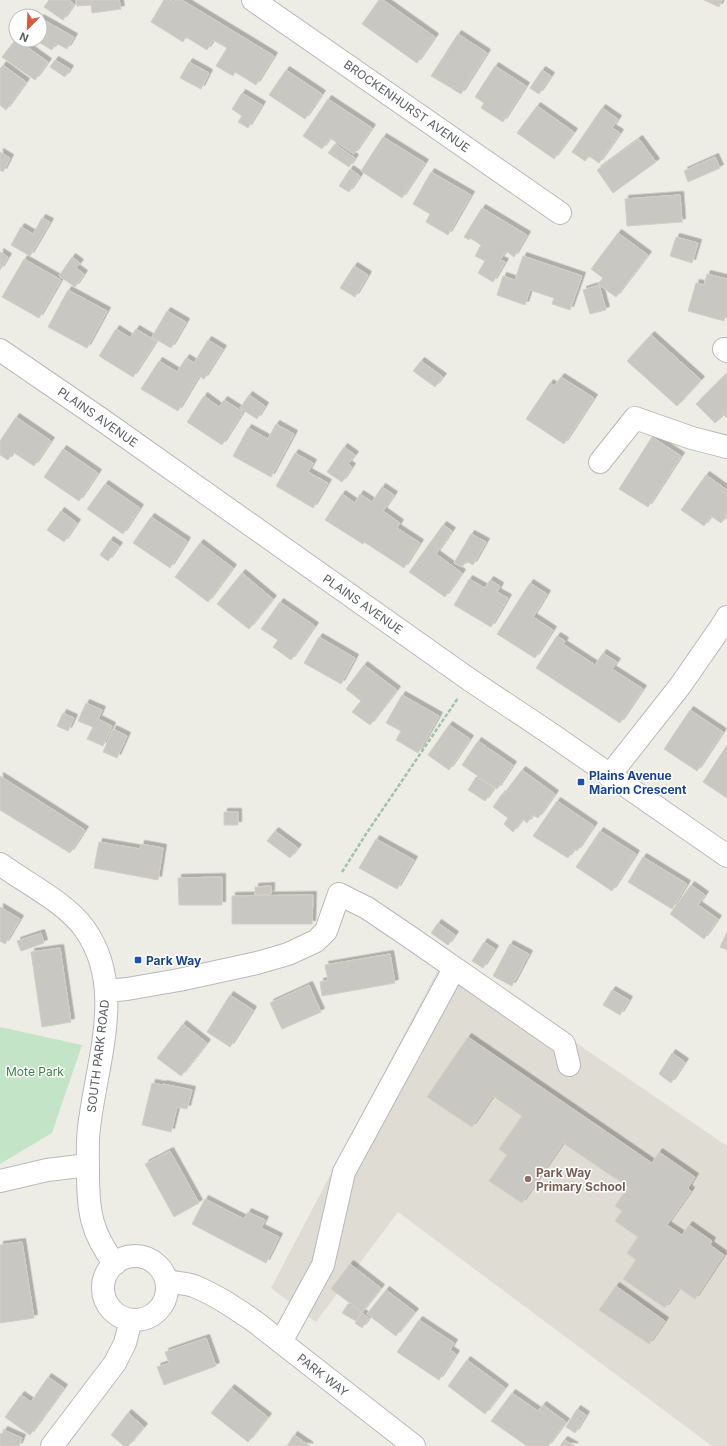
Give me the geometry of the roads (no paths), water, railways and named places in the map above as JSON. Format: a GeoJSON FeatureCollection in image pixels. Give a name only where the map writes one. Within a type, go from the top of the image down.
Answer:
{"type":"FeatureCollection","features":[{"type":"Feature","properties":{"kind":"street","name":"BROCKENHURST AVENUE"},"geometry":{"type":"LineString","coordinates":[[253,0],[560,212]]}},
{"type":"Feature","properties":{"kind":"street","name":"PLAINS AVENUE"},"geometry":{"type":"LineString","coordinates":[[0,350],[104,421],[470,680],[551,734],[609,776],[727,856]]}},
{"type":"Feature","properties":{"kind":"street"},"geometry":{"type":"LineString","coordinates":[[600,462],[635,418],[692,438],[727,447]]}},
{"type":"Feature","properties":{"kind":"street"},"geometry":{"type":"LineString","coordinates":[[609,776],[680,686],[727,617]]}},
{"type":"Feature","properties":{"kind":"street","name":"SOUTH PARK ROAD"},"geometry":{"type":"LineString","coordinates":[[0,864],[51,898],[70,913],[84,927],[94,943],[104,972],[106,990],[105,1024],[88,1129],[88,1191],[95,1232],[104,1250],[115,1264]]}},
{"type":"Feature","properties":{"kind":"street"},"geometry":{"type":"LineString","coordinates":[[106,990],[127,989],[179,980],[257,963],[288,954],[316,941],[326,931],[339,894],[367,908],[564,1044],[569,1065]]}},
{"type":"Feature","properties":{"kind":"street"},"geometry":{"type":"LineString","coordinates":[[281,1342],[323,1265],[344,1172],[454,969]]}},
{"type":"Feature","properties":{"kind":"street"},"geometry":{"type":"LineString","coordinates":[[0,1181],[47,1170],[88,1164]]}},
{"type":"Feature","properties":{"kind":"street"},"geometry":{"type":"LineString","coordinates":[[128,1258],[143,1258],[160,1268],[166,1281],[166,1297],[158,1310],[146,1318],[131,1320],[114,1312],[107,1304],[103,1290],[108,1272],[115,1264],[128,1258]]}},
{"type":"Feature","properties":{"kind":"street","name":"PARK WAY"},"geometry":{"type":"LineString","coordinates":[[166,1281],[193,1286],[212,1294],[231,1306],[281,1342],[414,1446]]}},
{"type":"Feature","properties":{"kind":"street"},"geometry":{"type":"LineString","coordinates":[[52,1446],[115,1363],[125,1343],[131,1320]]}},
{"type":"Feature","properties":{"kind":"place","name":"Plains Avenue Marion Crescent"},"geometry":{"type":"Point","coordinates":[581,782]}},
{"type":"Feature","properties":{"kind":"place","name":"Park Way"},"geometry":{"type":"Point","coordinates":[138,960]}},
{"type":"Feature","properties":{"kind":"place","name":"Park Way Primary School"},"geometry":{"type":"Point","coordinates":[528,1179]}},
{"type":"Feature","properties":{"kind":"park label","name":"Mote Park"},"geometry":{"type":"Point","coordinates":[35,1071]}}]}
